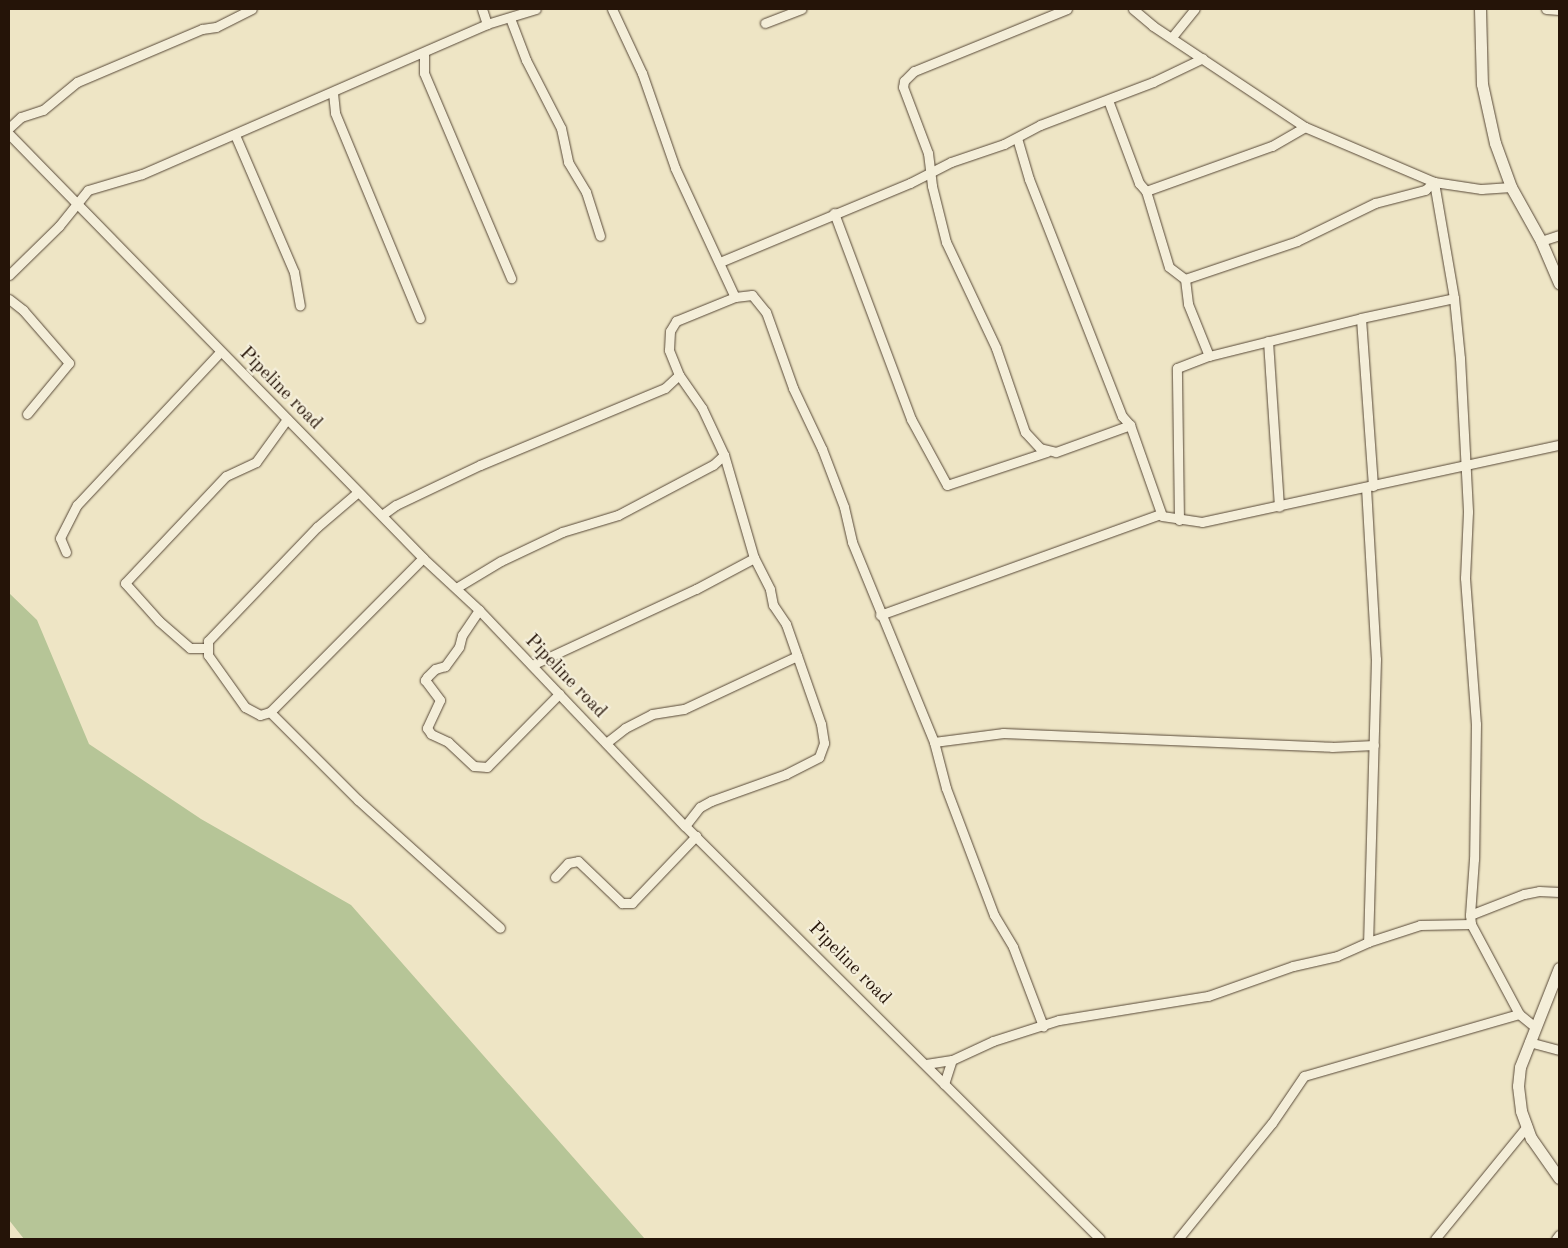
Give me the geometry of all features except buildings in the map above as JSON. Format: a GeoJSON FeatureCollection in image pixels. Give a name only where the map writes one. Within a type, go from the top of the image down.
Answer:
{"type":"FeatureCollection","features":[{"type":"Feature","properties":{"kind":"street"},"geometry":{"type":"LineString","coordinates":[[20,145],[11,127],[21,117],[42,110],[83,79],[202,29],[216,27],[252,9]]}},
{"type":"Feature","properties":{"kind":"street"},"geometry":{"type":"LineString","coordinates":[[482,9],[488,24]]}},
{"type":"Feature","properties":{"kind":"street"},"geometry":{"type":"LineString","coordinates":[[9,276],[79,204],[88,190],[134,177],[333,94],[488,24],[536,9]]}},
{"type":"Feature","properties":{"kind":"street"},"geometry":{"type":"LineString","coordinates":[[612,9],[642,73],[675,168],[735,297]]}},
{"type":"Feature","properties":{"kind":"street"},"geometry":{"type":"LineString","coordinates":[[765,23],[801,9]]}},
{"type":"Feature","properties":{"kind":"street"},"geometry":{"type":"LineString","coordinates":[[1047,452],[1033,442],[1020,421],[996,348],[946,242],[929,172],[928,153],[903,87],[908,76],[1066,9]]}},
{"type":"Feature","properties":{"kind":"street"},"geometry":{"type":"LineString","coordinates":[[1133,9],[1305,127],[1434,182],[1481,189],[1512,187]]}},
{"type":"Feature","properties":{"kind":"street"},"geometry":{"type":"LineString","coordinates":[[1172,37],[1195,9]]}},
{"type":"Feature","properties":{"kind":"street"},"geometry":{"type":"LineString","coordinates":[[1480,9],[1482,84],[1495,143],[1512,187],[1542,241],[1559,283]]}},
{"type":"Feature","properties":{"kind":"street"},"geometry":{"type":"LineString","coordinates":[[1546,9],[1559,10]]}},
{"type":"Feature","properties":{"kind":"street"},"geometry":{"type":"LineString","coordinates":[[510,18],[526,60],[561,128],[568,162],[586,192],[600,236]]}},
{"type":"Feature","properties":{"kind":"street"},"geometry":{"type":"LineString","coordinates":[[1194,52],[1194,62]]}},
{"type":"Feature","properties":{"kind":"street"},"geometry":{"type":"LineString","coordinates":[[424,54],[424,73],[511,278]]}},
{"type":"Feature","properties":{"kind":"street"},"geometry":{"type":"LineString","coordinates":[[720,262],[929,172],[1018,138],[1040,125],[1108,100],[1203,58]]}},
{"type":"Feature","properties":{"kind":"street"},"geometry":{"type":"LineString","coordinates":[[333,94],[335,113],[420,318]]}},
{"type":"Feature","properties":{"kind":"street"},"geometry":{"type":"LineString","coordinates":[[1108,100],[1139,183],[1146,191],[1169,267],[1186,279]]}},
{"type":"Feature","properties":{"kind":"street"},"geometry":{"type":"LineString","coordinates":[[1146,191],[1272,146],[1305,127]]}},
{"type":"Feature","properties":{"kind":"street","name":"Pipeline road"},"geometry":{"type":"LineString","coordinates":[[9,134],[423,558],[479,610],[685,826],[1100,1239]]}},
{"type":"Feature","properties":{"kind":"street"},"geometry":{"type":"LineString","coordinates":[[235,135],[294,272],[300,305]]}},
{"type":"Feature","properties":{"kind":"street"},"geometry":{"type":"LineString","coordinates":[[1018,138],[1030,179],[1122,416],[1130,425],[1160,514]]}},
{"type":"Feature","properties":{"kind":"street"},"geometry":{"type":"LineString","coordinates":[[1186,279],[1297,241],[1375,203],[1425,190],[1434,182]]}},
{"type":"Feature","properties":{"kind":"street"},"geometry":{"type":"LineString","coordinates":[[1434,182],[1454,298],[1460,358],[1464,464],[1468,512],[1465,578],[1476,724],[1470,919],[1520,1014],[1535,1027]]}},
{"type":"Feature","properties":{"kind":"street"},"geometry":{"type":"LineString","coordinates":[[834,213],[911,419],[947,486],[1130,425]]}},
{"type":"Feature","properties":{"kind":"street"},"geometry":{"type":"LineString","coordinates":[[1542,241],[1559,235]]}},
{"type":"Feature","properties":{"kind":"street"},"geometry":{"type":"LineString","coordinates":[[1186,279],[1188,304],[1209,356]]}},
{"type":"Feature","properties":{"kind":"street"},"geometry":{"type":"LineString","coordinates":[[685,826],[700,807],[711,801],[786,774],[819,757],[824,743],[821,724],[786,624],[773,605],[770,589],[754,558],[724,455],[704,413],[679,375],[669,350],[673,325],[735,297],[752,295],[766,312],[793,388],[838,488],[852,542],[880,615],[934,742],[946,788],[994,915],[1013,947],[1043,1026]]}},
{"type":"Feature","properties":{"kind":"street"},"geometry":{"type":"LineString","coordinates":[[1178,520],[1177,368],[1209,356],[1268,341],[1454,298]]}},
{"type":"Feature","properties":{"kind":"street"},"geometry":{"type":"LineString","coordinates":[[9,299],[23,310],[68,363],[27,414]]}},
{"type":"Feature","properties":{"kind":"street"},"geometry":{"type":"LineString","coordinates":[[1361,318],[1376,659],[1368,942]]}},
{"type":"Feature","properties":{"kind":"street"},"geometry":{"type":"LineString","coordinates":[[1268,341],[1278,508]]}},
{"type":"Feature","properties":{"kind":"street"},"geometry":{"type":"LineString","coordinates":[[66,552],[60,538],[77,505],[220,352]]}},
{"type":"Feature","properties":{"kind":"street"},"geometry":{"type":"LineString","coordinates":[[382,515],[396,505],[480,465],[665,388],[679,375]]}},
{"type":"Feature","properties":{"kind":"street"},"geometry":{"type":"LineString","coordinates":[[206,648],[190,648],[159,621],[125,583],[226,476],[256,462],[288,419]]}},
{"type":"Feature","properties":{"kind":"street"},"geometry":{"type":"LineString","coordinates":[[880,615],[1160,514],[1178,520],[1202,522],[1278,508],[1464,464],[1559,445]]}},
{"type":"Feature","properties":{"kind":"street"},"geometry":{"type":"LineString","coordinates":[[456,588],[501,561],[562,532],[618,515],[713,466],[724,455]]}},
{"type":"Feature","properties":{"kind":"street"},"geometry":{"type":"LineString","coordinates":[[358,492],[318,528],[208,641],[206,648],[245,708],[260,715],[270,712],[423,558]]}},
{"type":"Feature","properties":{"kind":"street"},"geometry":{"type":"LineString","coordinates":[[532,665],[696,589],[754,558]]}},
{"type":"Feature","properties":{"kind":"street"},"geometry":{"type":"LineString","coordinates":[[479,610],[462,635],[459,647],[445,666],[435,669],[427,677],[426,680],[440,700],[427,728],[431,734],[448,742],[474,766],[487,767],[559,694]]}},
{"type":"Feature","properties":{"kind":"street"},"geometry":{"type":"LineString","coordinates":[[606,743],[652,714],[684,708],[797,656]]}},
{"type":"Feature","properties":{"kind":"street"},"geometry":{"type":"LineString","coordinates":[[270,712],[358,800],[500,928]]}},
{"type":"Feature","properties":{"kind":"street"},"geometry":{"type":"LineString","coordinates":[[934,742],[1003,733],[1332,747],[1374,745]]}},
{"type":"Feature","properties":{"kind":"street"},"geometry":{"type":"LineString","coordinates":[[555,877],[568,863],[578,861],[622,903],[632,903],[696,836]]}},
{"type":"Feature","properties":{"kind":"street"},"geometry":{"type":"LineString","coordinates":[[926,1064],[952,1060],[993,1042],[1076,1017],[1208,996],[1293,966],[1337,956],[1368,942],[1420,925],[1470,919],[1524,894],[1539,890],[1559,892]]}},
{"type":"Feature","properties":{"kind":"street"},"geometry":{"type":"LineString","coordinates":[[1559,968],[1520,1067],[1518,1086],[1527,1126],[1551,1170],[1559,1178]]}},
{"type":"Feature","properties":{"kind":"street"},"geometry":{"type":"LineString","coordinates":[[1178,1239],[1272,1123],[1304,1076],[1520,1014]]}},
{"type":"Feature","properties":{"kind":"street"},"geometry":{"type":"LineString","coordinates":[[1529,1042],[1559,1050]]}},
{"type":"Feature","properties":{"kind":"street"},"geometry":{"type":"LineString","coordinates":[[944,1084],[952,1060]]}},
{"type":"Feature","properties":{"kind":"street"},"geometry":{"type":"LineString","coordinates":[[1435,1239],[1527,1126]]}},
{"type":"Feature","properties":{"kind":"street"},"geometry":{"type":"LineString","coordinates":[[1556,1239],[1559,1235]]}},
{"type":"Feature","properties":{"kind":"green space"},"geometry":{"type":"Polygon","coordinates":[[[9,593],[37,620],[89,744],[201,819],[351,905],[645,1239],[24,1239],[9,1220],[9,593]]]}}]}
